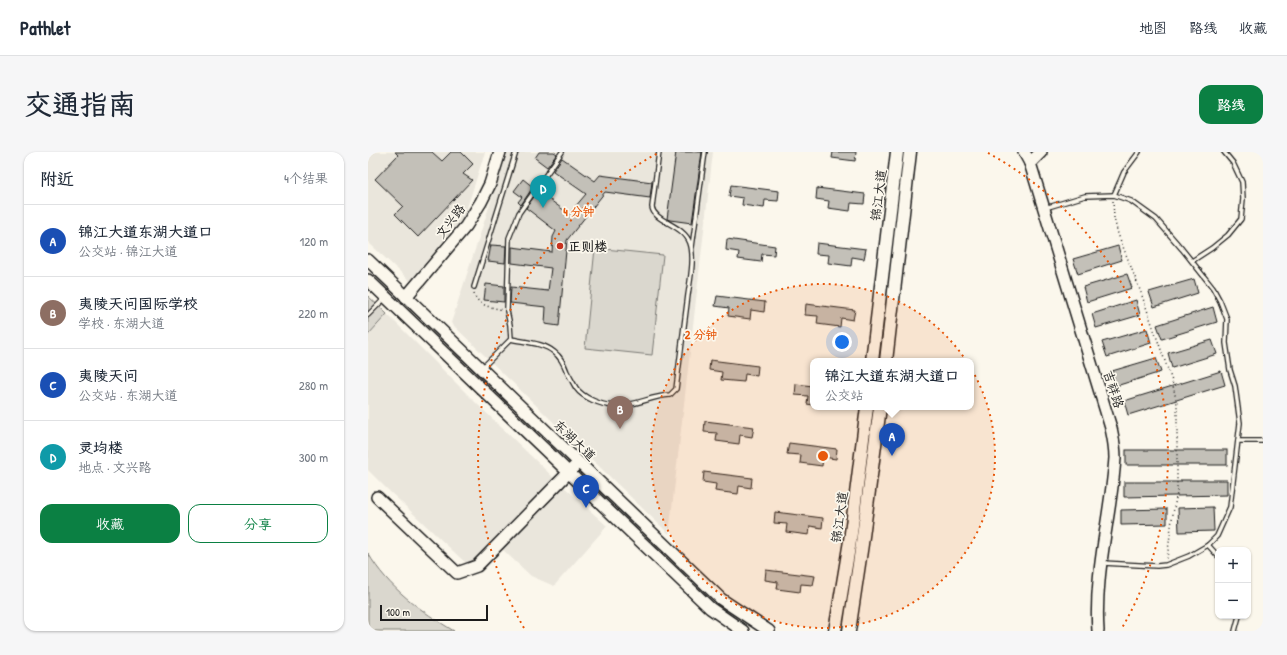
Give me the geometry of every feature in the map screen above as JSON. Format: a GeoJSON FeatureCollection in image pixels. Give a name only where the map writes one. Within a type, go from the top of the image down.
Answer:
{"type":"FeatureCollection","features":[{"type":"Feature","properties":{"kind":"main road","name":"文兴路"},"geometry":{"type":"LineString","coordinates":[[406,297],[466,226],[490,184],[500,152]]}},
{"type":"Feature","properties":{"kind":"main road","name":"锦江大道"},"geometry":{"type":"LineString","coordinates":[[872,358],[897,152]]}},
{"type":"Feature","properties":{"kind":"main road","name":"锦江大道"},"geometry":{"type":"LineString","coordinates":[[886,358],[910,152]]}},
{"type":"Feature","properties":{"kind":"main road","name":"吉祥路"},"geometry":{"type":"LineString","coordinates":[[1024,152],[1030,163],[1111,428],[1115,456],[1100,563],[1096,609],[1098,631]]}},
{"type":"Feature","properties":{"kind":"main road"},"geometry":{"type":"LineString","coordinates":[[1030,163],[1040,152]]}},
{"type":"Feature","properties":{"kind":"main road","name":"东湖大道"},"geometry":{"type":"LineString","coordinates":[[368,260],[721,599],[770,631]]}},
{"type":"Feature","properties":{"kind":"main road"},"geometry":{"type":"LineString","coordinates":[[368,280],[710,608],[743,631]]}},
{"type":"Feature","properties":{"kind":"main road","name":"锦江大道"},"geometry":{"type":"LineString","coordinates":[[835,631],[850,541],[867,410]]}},
{"type":"Feature","properties":{"kind":"main road","name":"锦江大道"},"geometry":{"type":"LineString","coordinates":[[849,631],[880,410]]}},
{"type":"Feature","properties":{"kind":"main road"},"geometry":{"type":"LineString","coordinates":[[377,497],[457,573],[477,566],[578,462]]}},
{"type":"Feature","properties":{"kind":"main road"},"geometry":{"type":"LineString","coordinates":[[829,631],[837,618]]}},
{"type":"Feature","properties":{"kind":"main road"},"geometry":{"type":"LineString","coordinates":[[851,618],[854,631]]}},
{"type":"Feature","properties":{"kind":"lane"},"geometry":{"type":"LineString","coordinates":[[474,287],[516,152]]}},
{"type":"Feature","properties":{"kind":"lane"},"geometry":{"type":"LineString","coordinates":[[481,370],[511,339],[510,325],[506,311],[509,238],[519,213],[562,152]]}},
{"type":"Feature","properties":{"kind":"lane"},"geometry":{"type":"LineString","coordinates":[[659,152],[652,207],[653,211],[660,219],[675,226],[684,233],[692,248]]}},
{"type":"Feature","properties":{"kind":"lane"},"geometry":{"type":"LineString","coordinates":[[511,339],[547,346],[562,359],[577,389],[586,397],[600,403],[614,406],[629,405],[660,396],[670,395],[676,389],[692,248],[705,152]]}},
{"type":"Feature","properties":{"kind":"lane"},"geometry":{"type":"LineString","coordinates":[[1114,195],[1124,172],[1139,152]]}},
{"type":"Feature","properties":{"kind":"lane"},"geometry":{"type":"LineString","coordinates":[[1192,261],[1212,248],[1228,234],[1241,219],[1243,199],[1242,182],[1233,163],[1224,152]]}},
{"type":"Feature","properties":{"kind":"lane"},"geometry":{"type":"LineString","coordinates":[[1044,208],[1085,196],[1114,195],[1131,201],[1156,219],[1192,261],[1213,288],[1227,319],[1226,343],[1230,370],[1235,386],[1240,423],[1230,508],[1217,536],[1208,545],[1189,556],[1166,565],[1157,566],[1100,563]]}},
{"type":"Feature","properties":{"kind":"lane"},"geometry":{"type":"LineString","coordinates":[[368,315],[386,297]]}},
{"type":"Feature","properties":{"kind":"lane"},"geometry":{"type":"LineString","coordinates":[[1238,441],[1263,441]]}},
{"type":"Feature","properties":{"kind":"lane"},"geometry":{"type":"LineString","coordinates":[[1208,545],[1215,553]]}},
{"type":"Feature","properties":{"kind":"lane"},"geometry":{"type":"LineString","coordinates":[[1235,631],[1238,619]]}},
{"type":"Feature","properties":{"kind":"path"},"geometry":{"type":"LineString","coordinates":[[1114,195],[1114,218],[1118,234],[1140,290],[1172,381],[1177,404],[1177,493],[1166,565]]}},
{"type":"Feature","properties":{"kind":"path"},"geometry":{"type":"LineString","coordinates":[[474,287],[474,294],[478,301],[506,311]]}},
{"type":"Feature","properties":{"kind":"shaded area"},"geometry":{"type":"Polygon","coordinates":[[[368,152],[485,152],[464,217],[410,281],[368,242],[368,152]]]}},
{"type":"Feature","properties":{"kind":"shaded area"},"geometry":{"type":"Polygon","coordinates":[[[507,152],[713,152],[669,534],[451,323],[507,152]]]}},
{"type":"Feature","properties":{"kind":"shaded area"},"geometry":{"type":"Polygon","coordinates":[[[595,248],[663,255],[652,355],[585,348],[595,248]]]}},
{"type":"Feature","properties":{"kind":"shaded area"},"geometry":{"type":"Polygon","coordinates":[[[368,296],[387,314],[368,335],[368,296]]]}},
{"type":"Feature","properties":{"kind":"shaded area"},"geometry":{"type":"Polygon","coordinates":[[[387,314],[557,481],[469,566],[368,470],[368,335],[387,314]]]}},
{"type":"Feature","properties":{"kind":"shaded area"},"geometry":{"type":"Polygon","coordinates":[[[563,486],[607,526],[554,586],[531,576],[502,549],[563,486]]]}},
{"type":"Feature","properties":{"kind":"shaded area"},"geometry":{"type":"Polygon","coordinates":[[[368,553],[385,577],[406,598],[454,631],[368,631],[368,553]]]}},
{"type":"Feature","properties":{"kind":"building"},"geometry":{"type":"Polygon","coordinates":[[[395,152],[432,152],[442,161],[451,152],[461,152],[473,164],[463,174],[472,180],[418,237],[395,214],[403,206],[375,179],[398,155],[395,152]]]}},
{"type":"Feature","properties":{"kind":"building"},"geometry":{"type":"Polygon","coordinates":[[[539,152],[554,152],[557,154],[547,167],[535,158],[539,152]]]}},
{"type":"Feature","properties":{"kind":"building"},"geometry":{"type":"Polygon","coordinates":[[[676,152],[702,152],[692,223],[667,219],[676,152]]]}},
{"type":"Feature","properties":{"kind":"building"},"geometry":{"type":"Polygon","coordinates":[[[833,152],[856,152],[855,161],[832,158],[833,152]]]}},
{"type":"Feature","properties":{"kind":"building"},"geometry":{"type":"Polygon","coordinates":[[[562,158],[595,181],[600,175],[652,182],[650,198],[605,192],[567,240],[559,326],[545,324],[546,307],[510,303],[511,287],[548,291],[551,268],[512,263],[512,247],[552,252],[553,237],[556,231],[526,208],[538,191],[569,214],[586,194],[553,171],[562,158]]]}},
{"type":"Feature","properties":{"kind":"building"},"geometry":{"type":"Polygon","coordinates":[[[523,179],[533,187],[521,205],[518,202],[522,197],[514,191],[523,179]]]}},
{"type":"Feature","properties":{"kind":"building"},"geometry":{"type":"Polygon","coordinates":[[[731,185],[779,191],[778,201],[765,200],[764,208],[742,205],[743,198],[729,196],[731,185]]]}},
{"type":"Feature","properties":{"kind":"building"},"geometry":{"type":"Polygon","coordinates":[[[817,188],[865,194],[864,204],[851,203],[850,211],[828,208],[829,201],[816,199],[817,188]]]}},
{"type":"Feature","properties":{"kind":"building"},"geometry":{"type":"Polygon","coordinates":[[[727,239],[775,246],[774,255],[762,254],[761,262],[738,259],[739,252],[726,250],[727,239]]]}},
{"type":"Feature","properties":{"kind":"building"},"geometry":{"type":"Polygon","coordinates":[[[817,243],[866,249],[864,259],[852,257],[851,266],[828,263],[829,255],[816,254],[817,243]]]}},
{"type":"Feature","properties":{"kind":"building"},"geometry":{"type":"Polygon","coordinates":[[[491,245],[506,246],[505,263],[488,261],[491,245]]]}},
{"type":"Feature","properties":{"kind":"building"},"geometry":{"type":"Polygon","coordinates":[[[1118,246],[1122,260],[1078,274],[1073,259],[1118,246]]]}},
{"type":"Feature","properties":{"kind":"building"},"geometry":{"type":"Polygon","coordinates":[[[1127,274],[1132,288],[1087,302],[1083,287],[1127,274]]]}},
{"type":"Feature","properties":{"kind":"building"},"geometry":{"type":"Polygon","coordinates":[[[1194,279],[1198,293],[1154,307],[1149,292],[1194,279]]]}},
{"type":"Feature","properties":{"kind":"building"},"geometry":{"type":"Polygon","coordinates":[[[486,284],[504,286],[504,302],[484,300],[486,284]]]}},
{"type":"Feature","properties":{"kind":"building"},"geometry":{"type":"Polygon","coordinates":[[[717,296],[765,302],[764,312],[751,310],[750,319],[728,316],[729,308],[715,306],[717,296]]]}},
{"type":"Feature","properties":{"kind":"building"},"geometry":{"type":"Polygon","coordinates":[[[1136,300],[1140,315],[1096,328],[1092,314],[1136,300]]]}},
{"type":"Feature","properties":{"kind":"building"},"geometry":{"type":"Polygon","coordinates":[[[806,304],[855,310],[853,320],[841,318],[840,327],[817,324],[818,316],[805,315],[806,304]]]}},
{"type":"Feature","properties":{"kind":"building"},"geometry":{"type":"Polygon","coordinates":[[[1213,307],[1217,322],[1162,339],[1157,325],[1213,307]]]}},
{"type":"Feature","properties":{"kind":"building"},"geometry":{"type":"Polygon","coordinates":[[[1147,329],[1151,343],[1107,357],[1102,342],[1147,329]]]}},
{"type":"Feature","properties":{"kind":"building"},"geometry":{"type":"Polygon","coordinates":[[[1212,340],[1217,354],[1172,368],[1168,353],[1212,340]]]}},
{"type":"Feature","properties":{"kind":"building"},"geometry":{"type":"Polygon","coordinates":[[[1156,358],[1161,372],[1116,386],[1112,371],[1156,358]]]}},
{"type":"Feature","properties":{"kind":"building"},"geometry":{"type":"Polygon","coordinates":[[[710,360],[758,366],[757,376],[745,374],[744,382],[721,380],[722,372],[709,370],[710,360]]]}},
{"type":"Feature","properties":{"kind":"building"},"geometry":{"type":"Polygon","coordinates":[[[1221,371],[1225,385],[1128,415],[1124,401],[1221,371]]]}},
{"type":"Feature","properties":{"kind":"building"},"geometry":{"type":"Polygon","coordinates":[[[796,384],[810,386],[810,404],[807,404],[808,396],[795,395],[796,384]]]}},
{"type":"Feature","properties":{"kind":"building"},"geometry":{"type":"Polygon","coordinates":[[[705,421],[754,427],[752,437],[740,435],[739,444],[716,441],[717,433],[704,432],[705,421]]]}},
{"type":"Feature","properties":{"kind":"building"},"geometry":{"type":"Polygon","coordinates":[[[789,443],[837,449],[836,459],[823,457],[822,466],[800,463],[801,455],[787,454],[789,443]]]}},
{"type":"Feature","properties":{"kind":"building"},"geometry":{"type":"Polygon","coordinates":[[[1126,450],[1227,450],[1227,465],[1126,465],[1126,450]]]}},
{"type":"Feature","properties":{"kind":"building"},"geometry":{"type":"Polygon","coordinates":[[[704,472],[752,478],[751,488],[739,486],[738,494],[715,491],[716,484],[703,482],[704,472]]]}},
{"type":"Feature","properties":{"kind":"building"},"geometry":{"type":"Polygon","coordinates":[[[1181,480],[1227,480],[1227,495],[1124,497],[1124,482],[1181,482],[1181,480]]]}},
{"type":"Feature","properties":{"kind":"building"},"geometry":{"type":"Polygon","coordinates":[[[1213,507],[1214,531],[1179,532],[1178,508],[1213,507]]]}},
{"type":"Feature","properties":{"kind":"building"},"geometry":{"type":"Polygon","coordinates":[[[1167,509],[1167,524],[1121,525],[1121,510],[1167,509]]]}},
{"type":"Feature","properties":{"kind":"building"},"geometry":{"type":"Polygon","coordinates":[[[775,512],[823,518],[822,528],[810,526],[809,535],[786,532],[787,524],[774,523],[775,512]]]}},
{"type":"Feature","properties":{"kind":"building"},"geometry":{"type":"Polygon","coordinates":[[[766,570],[815,576],[813,585],[801,584],[800,592],[777,589],[778,582],[765,580],[766,570]]]}},
{"type":"Feature","properties":{"kind":"place","name":"灵均楼"},"geometry":{"type":"Point","coordinates":[543,208]}},
{"type":"Feature","properties":{"kind":"place","name":"正则楼"},"geometry":{"type":"Point","coordinates":[560,246]}},
{"type":"Feature","properties":{"kind":"place","name":"夷陵天问国际学校"},"geometry":{"type":"Point","coordinates":[620,429]}},
{"type":"Feature","properties":{"kind":"place","name":"锦江大道东湖大道口"},"geometry":{"type":"Point","coordinates":[892,456]}},
{"type":"Feature","properties":{"kind":"place","name":"夷陵天问"},"geometry":{"type":"Point","coordinates":[586,508]}}]}
